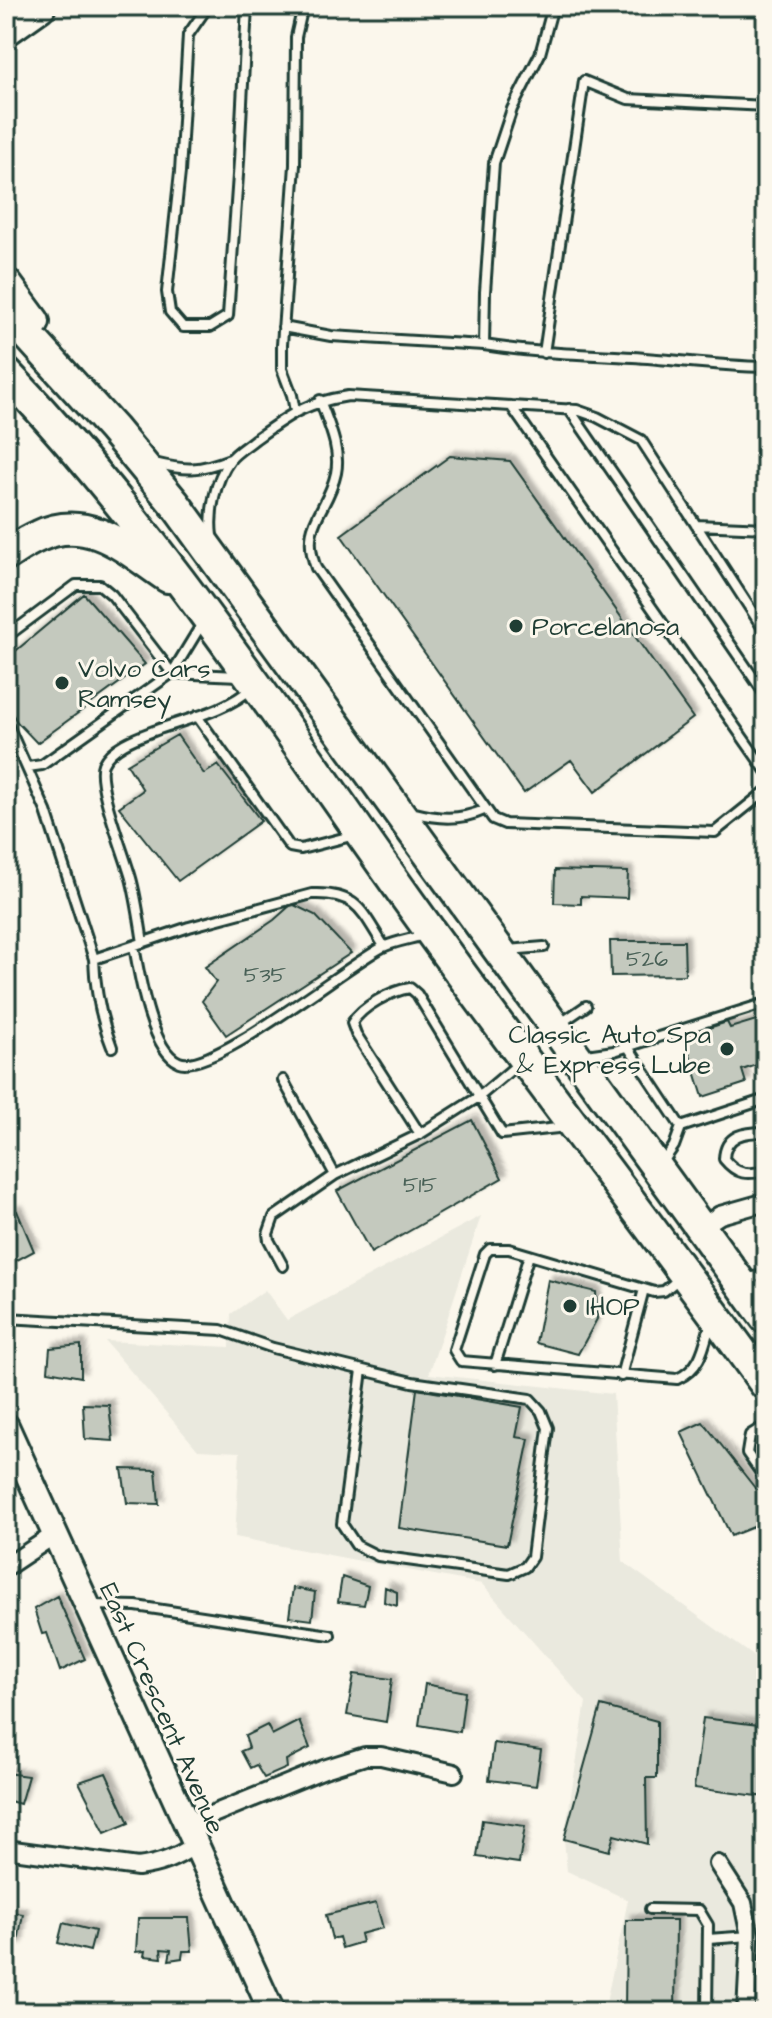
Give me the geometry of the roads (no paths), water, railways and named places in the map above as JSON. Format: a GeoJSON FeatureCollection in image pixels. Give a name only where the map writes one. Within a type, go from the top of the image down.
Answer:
{"type":"FeatureCollection","features":[{"type":"Feature","properties":{"kind":"highway"},"geometry":{"type":"LineString","coordinates":[[6,10],[11,6]]}},
{"type":"Feature","properties":{"kind":"highway"},"geometry":{"type":"LineString","coordinates":[[6,30],[40,6]]}},
{"type":"Feature","properties":{"kind":"highway"},"geometry":{"type":"LineString","coordinates":[[6,284],[113,429],[175,504],[766,1318]]}},
{"type":"Feature","properties":{"kind":"highway"},"geometry":{"type":"LineString","coordinates":[[6,311],[113,429]]}},
{"type":"Feature","properties":{"kind":"highway"},"geometry":{"type":"LineString","coordinates":[[6,373],[148,538],[207,614],[251,681],[433,933],[766,1385]]}},
{"type":"Feature","properties":{"kind":"highway"},"geometry":{"type":"LineString","coordinates":[[6,555],[39,535],[65,528],[80,528],[110,538],[187,589]]}},
{"type":"Feature","properties":{"kind":"street"},"geometry":{"type":"LineString","coordinates":[[700,1228],[720,1215],[766,1202]]}},
{"type":"Feature","properties":{"kind":"street","name":"East Crescent Avenue"},"geometry":{"type":"LineString","coordinates":[[6,1426],[272,2012]]}},
{"type":"Feature","properties":{"kind":"street"},"geometry":{"type":"LineString","coordinates":[[6,1567],[54,1535]]}},
{"type":"Feature","properties":{"kind":"street"},"geometry":{"type":"LineString","coordinates":[[6,1849],[138,1867],[157,1865],[176,1858],[190,1835],[324,1769],[365,1756],[381,1756],[454,1773]]}},
{"type":"Feature","properties":{"kind":"street"},"geometry":{"type":"LineString","coordinates":[[718,1864],[743,1903],[758,1966],[746,2012]]}},
{"type":"Feature","properties":{"kind":"lane"},"geometry":{"type":"LineString","coordinates":[[208,6],[188,35],[180,172],[167,292],[170,312],[183,327],[210,327],[228,316],[247,6]]}},
{"type":"Feature","properties":{"kind":"lane"},"geometry":{"type":"LineString","coordinates":[[295,411],[282,369],[295,165],[296,37],[303,6]]}},
{"type":"Feature","properties":{"kind":"lane"},"geometry":{"type":"LineString","coordinates":[[484,345],[494,163],[512,109],[540,54],[553,6]]}},
{"type":"Feature","properties":{"kind":"lane"},"geometry":{"type":"LineString","coordinates":[[544,353],[584,81],[628,99],[766,106]]}},
{"type":"Feature","properties":{"kind":"lane"},"geometry":{"type":"LineString","coordinates":[[283,327],[331,336],[484,345],[544,353],[636,357],[712,366],[764,367],[766,364]]}},
{"type":"Feature","properties":{"kind":"lane"},"geometry":{"type":"LineString","coordinates":[[137,459],[182,470],[204,470],[230,459],[295,411],[320,400],[348,396],[569,409],[597,417],[641,440],[766,633]]}},
{"type":"Feature","properties":{"kind":"lane"},"geometry":{"type":"LineString","coordinates":[[320,400],[337,460],[336,475],[310,535],[309,549],[316,568],[493,819],[505,824],[715,832],[766,791]]}},
{"type":"Feature","properties":{"kind":"lane"},"geometry":{"type":"LineString","coordinates":[[511,406],[766,771]]}},
{"type":"Feature","properties":{"kind":"lane"},"geometry":{"type":"LineString","coordinates":[[569,409],[766,696]]}},
{"type":"Feature","properties":{"kind":"lane"},"geometry":{"type":"LineString","coordinates":[[215,561],[210,516],[214,497],[230,459]]}},
{"type":"Feature","properties":{"kind":"lane"},"geometry":{"type":"LineString","coordinates":[[696,525],[766,528]]}},
{"type":"Feature","properties":{"kind":"lane"},"geometry":{"type":"LineString","coordinates":[[6,637],[76,585],[100,585],[112,595],[172,673],[251,681],[239,700],[144,735],[118,748],[103,765],[105,790],[132,882],[144,1000],[153,1025],[172,1058],[182,1063],[193,1063],[240,1042],[384,946],[433,933]]}},
{"type":"Feature","properties":{"kind":"lane"},"geometry":{"type":"LineString","coordinates":[[28,767],[42,765],[172,673],[207,614]]}},
{"type":"Feature","properties":{"kind":"lane"},"geometry":{"type":"LineString","coordinates":[[197,716],[290,847],[301,849],[363,834]]}},
{"type":"Feature","properties":{"kind":"lane"},"geometry":{"type":"LineString","coordinates":[[6,721],[46,811],[94,959],[95,980],[112,1047]]}},
{"type":"Feature","properties":{"kind":"lane"},"geometry":{"type":"LineString","coordinates":[[397,809],[434,818],[457,819],[484,810]]}},
{"type":"Feature","properties":{"kind":"lane"},"geometry":{"type":"LineString","coordinates":[[94,959],[189,927],[312,894],[332,893],[347,896],[362,911],[384,946]]}},
{"type":"Feature","properties":{"kind":"lane"},"geometry":{"type":"LineString","coordinates":[[499,952],[544,947]]}},
{"type":"Feature","properties":{"kind":"lane"},"geometry":{"type":"LineString","coordinates":[[420,1134],[352,1023],[358,1013],[410,988],[417,994],[502,1134],[576,1126]]}},
{"type":"Feature","properties":{"kind":"lane"},"geometry":{"type":"LineString","coordinates":[[573,1055],[614,1051],[766,1003]]}},
{"type":"Feature","properties":{"kind":"lane"},"geometry":{"type":"LineString","coordinates":[[553,1028],[586,1006]]}},
{"type":"Feature","properties":{"kind":"lane"},"geometry":{"type":"LineString","coordinates":[[628,1047],[681,1127]]}},
{"type":"Feature","properties":{"kind":"lane"},"geometry":{"type":"LineString","coordinates":[[283,1266],[269,1240],[274,1217],[335,1175],[420,1134],[480,1096],[525,1058]]}},
{"type":"Feature","properties":{"kind":"lane"},"geometry":{"type":"LineString","coordinates":[[283,1080],[335,1175]]}},
{"type":"Feature","properties":{"kind":"lane"},"geometry":{"type":"LineString","coordinates":[[681,1127],[766,1099]]}},
{"type":"Feature","properties":{"kind":"lane"},"geometry":{"type":"LineString","coordinates":[[658,1170],[674,1146],[681,1127]]}},
{"type":"Feature","properties":{"kind":"lane"},"geometry":{"type":"LineString","coordinates":[[766,1132],[746,1132],[730,1139],[724,1159],[733,1169],[747,1175],[766,1171]]}},
{"type":"Feature","properties":{"kind":"lane"},"geometry":{"type":"LineString","coordinates":[[766,1227],[763,1229],[766,1246]]}},
{"type":"Feature","properties":{"kind":"lane"},"geometry":{"type":"LineString","coordinates":[[685,1274],[664,1291],[644,1289],[529,1255],[497,1247],[490,1249],[485,1254],[454,1350],[461,1361],[677,1379],[687,1374],[701,1358],[713,1313]]}},
{"type":"Feature","properties":{"kind":"lane"},"geometry":{"type":"LineString","coordinates":[[495,1365],[529,1255]]}},
{"type":"Feature","properties":{"kind":"lane"},"geometry":{"type":"LineString","coordinates":[[736,1277],[766,1275]]}},
{"type":"Feature","properties":{"kind":"lane"},"geometry":{"type":"LineString","coordinates":[[621,1376],[644,1289]]}},
{"type":"Feature","properties":{"kind":"lane"},"geometry":{"type":"LineString","coordinates":[[6,1318],[221,1330],[273,1348],[412,1382],[530,1399],[541,1411],[548,1428],[532,1557],[525,1567],[509,1574],[378,1556],[356,1545],[342,1524],[362,1370]]}},
{"type":"Feature","properties":{"kind":"lane"},"geometry":{"type":"LineString","coordinates":[[766,1425],[750,1435],[747,1453],[766,1480]]}},
{"type":"Feature","properties":{"kind":"lane"},"geometry":{"type":"LineString","coordinates":[[766,1579],[762,1594],[766,1606]]}},
{"type":"Feature","properties":{"kind":"lane"},"geometry":{"type":"LineString","coordinates":[[86,1605],[136,1606],[330,1635]]}},
{"type":"Feature","properties":{"kind":"lane"},"geometry":{"type":"LineString","coordinates":[[650,1909],[699,1910],[708,1925],[707,2012]]}},
{"type":"Feature","properties":{"kind":"lane"},"geometry":{"type":"LineString","coordinates":[[708,1939],[750,1936]]}},
{"type":"Feature","properties":{"kind":"place","name":"Porcelanosa"},"geometry":{"type":"Point","coordinates":[516,626]}},
{"type":"Feature","properties":{"kind":"place","name":"Volvo Cars Ramsey"},"geometry":{"type":"Point","coordinates":[62,683]}},
{"type":"Feature","properties":{"kind":"place","name":"Classic Auto Spa & Express Lube"},"geometry":{"type":"Point","coordinates":[727,1049]}},
{"type":"Feature","properties":{"kind":"place","name":"IHOP"},"geometry":{"type":"Point","coordinates":[570,1306]}}]}
